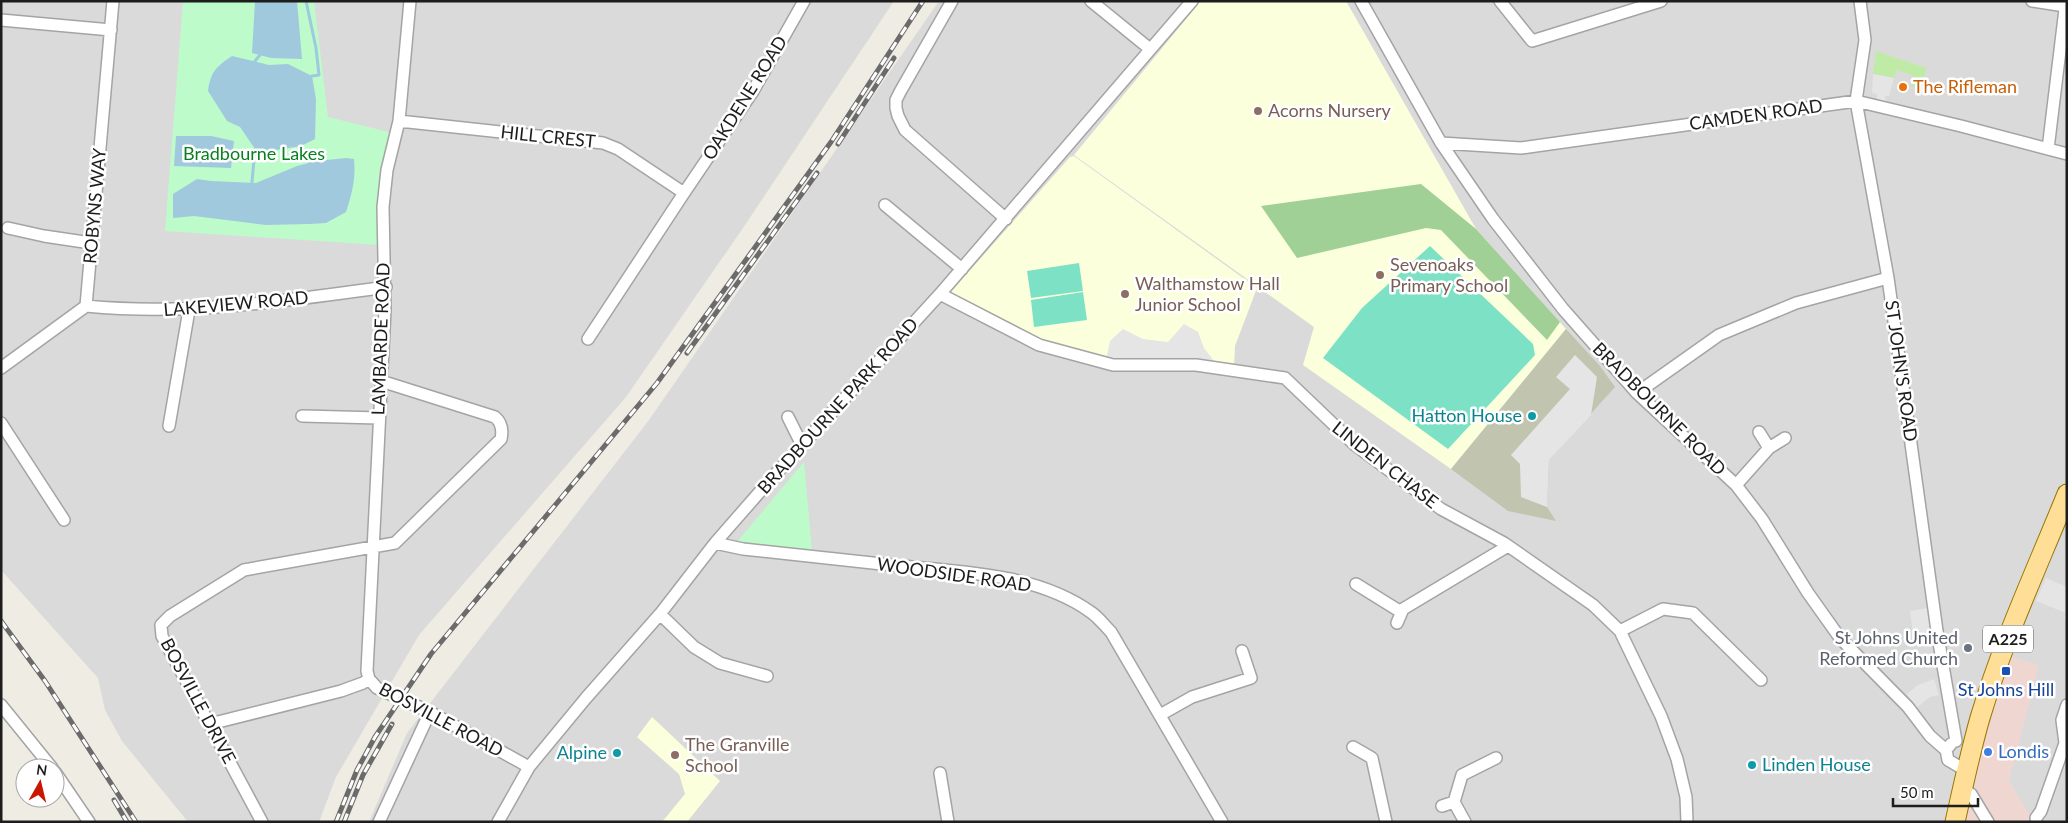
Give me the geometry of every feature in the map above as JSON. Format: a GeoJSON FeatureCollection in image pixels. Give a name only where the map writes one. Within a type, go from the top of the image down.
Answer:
{"type":"FeatureCollection","features":[{"type":"Feature","properties":{"kind":"main road","name":"A225"},"geometry":{"type":"LineString","coordinates":[[1955,822],[1965,770],[1965,742],[2067,494]]}},
{"type":"Feature","properties":{"kind":"street","name":"ROBYNS WAY"},"geometry":{"type":"LineString","coordinates":[[86,306],[113,1]]}},
{"type":"Feature","properties":{"kind":"street","name":"LAMBARDE ROAD"},"geometry":{"type":"LineString","coordinates":[[369,679],[367,658],[386,288],[383,207],[387,170],[399,120],[410,1]]}},
{"type":"Feature","properties":{"kind":"street","name":"OAKDENE ROAD"},"geometry":{"type":"LineString","coordinates":[[588,339],[753,92],[804,1]]}},
{"type":"Feature","properties":{"kind":"street"},"geometry":{"type":"LineString","coordinates":[[952,1],[896,100],[898,116],[911,136],[1006,219]]}},
{"type":"Feature","properties":{"kind":"street"},"geometry":{"type":"LineString","coordinates":[[1091,1],[1150,49]]}},
{"type":"Feature","properties":{"kind":"street","name":"BRADBOURNE PARK ROAD"},"geometry":{"type":"LineString","coordinates":[[498,822],[529,767],[586,698],[660,614],[715,543],[940,294],[1192,1]]}},
{"type":"Feature","properties":{"kind":"street","name":"BRADBOURNE ROAD"},"geometry":{"type":"LineString","coordinates":[[1361,1],[1441,143],[1493,219],[1563,309],[1637,393],[1682,437],[1736,485],[1762,519],[1808,592],[1840,638],[1908,707],[1930,736],[1946,750],[1948,760],[1965,770]]}},
{"type":"Feature","properties":{"kind":"street"},"geometry":{"type":"LineString","coordinates":[[1500,1],[1532,41],[1661,1]]}},
{"type":"Feature","properties":{"kind":"street","name":"ST JOHN'S ROAD"},"geometry":{"type":"LineString","coordinates":[[1860,1],[1864,40],[1856,101],[1888,278],[1936,626],[1965,742]]}},
{"type":"Feature","properties":{"kind":"street"},"geometry":{"type":"LineString","coordinates":[[2032,1],[2066,3],[2048,149]]}},
{"type":"Feature","properties":{"kind":"street"},"geometry":{"type":"LineString","coordinates":[[1,20],[111,30]]}},
{"type":"Feature","properties":{"kind":"street","name":"CAMDEN ROAD"},"geometry":{"type":"LineString","coordinates":[[1441,143],[1521,148],[1856,101],[2067,154]]}},
{"type":"Feature","properties":{"kind":"street","name":"HILL CREST"},"geometry":{"type":"LineString","coordinates":[[399,120],[602,143],[618,149],[684,193]]}},
{"type":"Feature","properties":{"kind":"street"},"geometry":{"type":"LineString","coordinates":[[885,205],[962,268]]}},
{"type":"Feature","properties":{"kind":"street"},"geometry":{"type":"LineString","coordinates":[[8,228],[91,243]]}},
{"type":"Feature","properties":{"kind":"street"},"geometry":{"type":"LineString","coordinates":[[1637,393],[1719,335],[1796,303],[1888,278]]}},
{"type":"Feature","properties":{"kind":"street","name":"LAKEVIEW ROAD"},"geometry":{"type":"LineString","coordinates":[[86,306],[152,311],[189,310],[258,305],[386,288]]}},
{"type":"Feature","properties":{"kind":"street","name":"LINDEN CHASE"},"geometry":{"type":"LineString","coordinates":[[940,294],[1039,345],[1113,365],[1196,365],[1284,378],[1355,445],[1441,509],[1508,546],[1593,605],[1620,631],[1661,716],[1677,759],[1686,797],[1687,822]]}},
{"type":"Feature","properties":{"kind":"street"},"geometry":{"type":"LineString","coordinates":[[1,368],[86,306]]}},
{"type":"Feature","properties":{"kind":"street"},"geometry":{"type":"LineString","coordinates":[[169,426],[189,310]]}},
{"type":"Feature","properties":{"kind":"street","name":"BOSVILLE DRIVE"},"geometry":{"type":"LineString","coordinates":[[262,822],[162,636],[161,629],[164,621],[244,570],[395,543],[501,439],[503,431],[500,421],[489,414],[381,381]]}},
{"type":"Feature","properties":{"kind":"street"},"geometry":{"type":"LineString","coordinates":[[302,416],[379,418]]}},
{"type":"Feature","properties":{"kind":"street"},"geometry":{"type":"LineString","coordinates":[[788,417],[802,445]]}},
{"type":"Feature","properties":{"kind":"street"},"geometry":{"type":"LineString","coordinates":[[1,423],[64,520]]}},
{"type":"Feature","properties":{"kind":"street"},"geometry":{"type":"LineString","coordinates":[[1758,432],[1769,448]]}},
{"type":"Feature","properties":{"kind":"street"},"geometry":{"type":"LineString","coordinates":[[1736,485],[1769,448],[1785,438]]}},
{"type":"Feature","properties":{"kind":"street","name":"WOODSIDE ROAD"},"geometry":{"type":"LineString","coordinates":[[715,543],[743,549],[961,572],[1013,580],[1071,600],[1094,614],[1111,632],[1222,822]]}},
{"type":"Feature","properties":{"kind":"street"},"geometry":{"type":"LineString","coordinates":[[1397,623],[1402,609],[1508,546]]}},
{"type":"Feature","properties":{"kind":"street"},"geometry":{"type":"LineString","coordinates":[[1356,584],[1402,612]]}},
{"type":"Feature","properties":{"kind":"street"},"geometry":{"type":"LineString","coordinates":[[1620,631],[1663,609],[1693,613],[1761,680]]}},
{"type":"Feature","properties":{"kind":"street"},"geometry":{"type":"LineString","coordinates":[[660,614],[694,647],[720,663],[767,676]]}},
{"type":"Feature","properties":{"kind":"street"},"geometry":{"type":"LineString","coordinates":[[1160,715],[1192,697],[1251,678],[1242,651]]}},
{"type":"Feature","properties":{"kind":"street","name":"BOSVILLE ROAD"},"geometry":{"type":"LineString","coordinates":[[210,724],[341,691],[369,679],[377,688],[430,712],[529,767]]}},
{"type":"Feature","properties":{"kind":"street"},"geometry":{"type":"LineString","coordinates":[[1,705],[44,758]]}},
{"type":"Feature","properties":{"kind":"street"},"geometry":{"type":"LineString","coordinates":[[2036,821],[2065,742],[2062,720],[2067,705]]}},
{"type":"Feature","properties":{"kind":"street"},"geometry":{"type":"LineString","coordinates":[[379,822],[430,712]]}},
{"type":"Feature","properties":{"kind":"street"},"geometry":{"type":"LineString","coordinates":[[1946,750],[1950,744],[1965,742]]}},
{"type":"Feature","properties":{"kind":"street"},"geometry":{"type":"LineString","coordinates":[[1353,747],[1372,758],[1386,822]]}},
{"type":"Feature","properties":{"kind":"street"},"geometry":{"type":"LineString","coordinates":[[1465,822],[1454,802],[1462,775],[1496,758]]}},
{"type":"Feature","properties":{"kind":"street"},"geometry":{"type":"LineString","coordinates":[[940,773],[948,822]]}},
{"type":"Feature","properties":{"kind":"street"},"geometry":{"type":"LineString","coordinates":[[65,787],[88,822]]}},
{"type":"Feature","properties":{"kind":"street"},"geometry":{"type":"LineString","coordinates":[[1962,789],[1971,794],[1988,822]]}},
{"type":"Feature","properties":{"kind":"street"},"geometry":{"type":"LineString","coordinates":[[1442,806],[1454,802]]}},
{"type":"Feature","properties":{"kind":"shaded area"},"geometry":{"type":"Polygon","coordinates":[[[1,1],[894,1],[743,228],[626,397],[419,635],[336,777],[319,822],[188,822],[122,741],[105,710],[98,678],[1,570],[1,1]]]}},
{"type":"Feature","properties":{"kind":"shaded area"},"geometry":{"type":"Polygon","coordinates":[[[939,1],[2067,1],[2067,822],[369,822],[407,733],[649,420],[939,1]]]}},
{"type":"Feature","properties":{"kind":"shaded area","name":"Sevenoaks Primary School"},"geometry":{"type":"Polygon","coordinates":[[[1201,1],[1346,1],[1476,229],[1566,329],[1451,469],[1303,365],[1314,327],[1074,155],[1201,1]]]}},
{"type":"Feature","properties":{"kind":"shaded area"},"geometry":{"type":"Polygon","coordinates":[[[1873,74],[1894,78],[1889,96],[1885,96],[1886,103],[1877,103],[1877,94],[1872,93],[1873,74]]]}},
{"type":"Feature","properties":{"kind":"shaded area"},"geometry":{"type":"Polygon","coordinates":[[[1074,156],[1257,288],[1235,346],[1234,368],[1113,364],[1040,341],[950,293],[1070,157],[1074,156]]]}},
{"type":"Feature","properties":{"kind":"shaded area"},"geometry":{"type":"Polygon","coordinates":[[[1184,324],[1198,332],[1204,348],[1218,366],[1106,360],[1110,341],[1123,329],[1143,339],[1168,342],[1184,324]]]}},
{"type":"Feature","properties":{"kind":"shaded area"},"geometry":{"type":"Polygon","coordinates":[[[1566,329],[1600,366],[1615,387],[1549,460],[1547,507],[1556,521],[1508,511],[1451,469],[1566,329]]]}},
{"type":"Feature","properties":{"kind":"shaded area"},"geometry":{"type":"Polygon","coordinates":[[[1575,355],[1597,377],[1591,415],[1549,460],[1547,507],[1521,497],[1520,464],[1511,455],[1570,389],[1556,377],[1575,355]]]}},
{"type":"Feature","properties":{"kind":"shaded area"},"geometry":{"type":"Polygon","coordinates":[[[2046,578],[2067,587],[2067,619],[2064,619],[2066,613],[2036,601],[2046,578]]]}},
{"type":"Feature","properties":{"kind":"shaded area"},"geometry":{"type":"Polygon","coordinates":[[[1928,608],[1931,626],[1937,631],[1913,634],[1910,611],[1928,608]]]}},
{"type":"Feature","properties":{"kind":"shaded area"},"geometry":{"type":"Polygon","coordinates":[[[2009,656],[2039,665],[2009,781],[2034,822],[1994,822],[1969,775],[2009,656]]]}},
{"type":"Feature","properties":{"kind":"shaded area"},"geometry":{"type":"Polygon","coordinates":[[[1934,679],[1939,695],[1930,697],[1917,707],[1907,694],[1918,685],[1934,679]]]}},
{"type":"Feature","properties":{"kind":"shaded area","name":"The Granville School"},"geometry":{"type":"Polygon","coordinates":[[[652,717],[720,781],[687,822],[662,822],[685,794],[679,774],[637,737],[652,717]]]}},
{"type":"Feature","properties":{"kind":"shaded area"},"geometry":{"type":"Polygon","coordinates":[[[1969,798],[1981,822],[1965,822],[1969,798]]]}},
{"type":"Feature","properties":{"kind":"green space","name":"Bradbourne Lakes"},"geometry":{"type":"Polygon","coordinates":[[[183,1],[314,1],[328,117],[393,133],[380,245],[165,231],[183,1]]]}},
{"type":"Feature","properties":{"kind":"green space"},"geometry":{"type":"Polygon","coordinates":[[[1876,51],[1927,68],[1920,89],[1911,85],[1914,76],[1897,70],[1894,78],[1873,74],[1876,51]]]}},
{"type":"Feature","properties":{"kind":"green space"},"geometry":{"type":"Polygon","coordinates":[[[1421,184],[1476,229],[1560,322],[1547,340],[1441,230],[1426,228],[1297,258],[1261,206],[1421,184]]]}},
{"type":"Feature","properties":{"kind":"green space"},"geometry":{"type":"Polygon","coordinates":[[[1430,246],[1533,344],[1535,355],[1448,449],[1323,358],[1362,308],[1430,246]]]}},
{"type":"Feature","properties":{"kind":"green space"},"geometry":{"type":"Polygon","coordinates":[[[1079,263],[1083,291],[1031,298],[1027,271],[1079,263]]]}},
{"type":"Feature","properties":{"kind":"green space"},"geometry":{"type":"Polygon","coordinates":[[[1083,292],[1087,320],[1034,327],[1031,300],[1083,292]]]}},
{"type":"Feature","properties":{"kind":"green space"},"geometry":{"type":"Polygon","coordinates":[[[804,462],[812,550],[736,543],[804,462]]]}},
{"type":"Feature","properties":{"kind":"water"},"geometry":{"type":"Polygon","coordinates":[[[255,1],[297,1],[302,59],[271,58],[252,53],[255,1]]]}},
{"type":"Feature","properties":{"kind":"water"},"geometry":{"type":"Polygon","coordinates":[[[232,56],[269,65],[288,64],[312,76],[316,99],[315,139],[301,146],[263,152],[255,149],[240,127],[227,121],[208,91],[215,70],[232,56]]]}},
{"type":"Feature","properties":{"kind":"water"},"geometry":{"type":"Polygon","coordinates":[[[176,136],[211,136],[234,141],[231,168],[174,166],[176,136]]]}},
{"type":"Feature","properties":{"kind":"water"},"geometry":{"type":"Polygon","coordinates":[[[354,159],[354,173],[353,186],[346,212],[326,223],[266,225],[194,216],[173,218],[173,194],[197,179],[256,183],[297,166],[317,161],[354,159]]]}},
{"type":"Feature","properties":{"kind":"waterway"},"geometry":{"type":"LineString","coordinates":[[306,1],[316,48],[319,75],[312,76]]}},
{"type":"Feature","properties":{"kind":"waterway"},"geometry":{"type":"LineString","coordinates":[[255,61],[260,55]]}},
{"type":"Feature","properties":{"kind":"waterway"},"geometry":{"type":"LineString","coordinates":[[301,146],[309,163]]}},
{"type":"Feature","properties":{"kind":"waterway"},"geometry":{"type":"LineString","coordinates":[[252,182],[255,149]]}},
{"type":"Feature","properties":{"kind":"railway"},"geometry":{"type":"LineString","coordinates":[[336,822],[357,770],[375,737],[431,654],[657,383],[831,142],[923,1]]}},
{"type":"Feature","properties":{"kind":"railway"},"geometry":{"type":"LineString","coordinates":[[838,144],[894,58]]}},
{"type":"Feature","properties":{"kind":"railway"},"geometry":{"type":"LineString","coordinates":[[687,353],[817,173]]}},
{"type":"Feature","properties":{"kind":"railway"},"geometry":{"type":"LineString","coordinates":[[1,621],[45,681],[136,822]]}},
{"type":"Feature","properties":{"kind":"railway"},"geometry":{"type":"LineString","coordinates":[[344,822],[363,775],[392,724]]}},
{"type":"Feature","properties":{"kind":"railway"},"geometry":{"type":"LineString","coordinates":[[114,800],[127,822]]}},
{"type":"Feature","properties":{"kind":"place","name":"The Rifleman"},"geometry":{"type":"Point","coordinates":[1903,87]}},
{"type":"Feature","properties":{"kind":"place","name":"Acorns Nursery"},"geometry":{"type":"Point","coordinates":[1258,111]}},
{"type":"Feature","properties":{"kind":"place","name":"Sevenoaks Primary School"},"geometry":{"type":"Point","coordinates":[1380,275]}},
{"type":"Feature","properties":{"kind":"place","name":"Walthamstow Hall Junior School"},"geometry":{"type":"Point","coordinates":[1125,294]}},
{"type":"Feature","properties":{"kind":"place","name":"Hatton House"},"geometry":{"type":"Point","coordinates":[1532,416]}},
{"type":"Feature","properties":{"kind":"place","name":"St Johns United Reformed Church"},"geometry":{"type":"Point","coordinates":[1968,648]}},
{"type":"Feature","properties":{"kind":"place","name":"St Johns Hill"},"geometry":{"type":"Point","coordinates":[2006,671]}},
{"type":"Feature","properties":{"kind":"place","name":"Londis"},"geometry":{"type":"Point","coordinates":[1988,752]}},
{"type":"Feature","properties":{"kind":"place","name":"Alpine"},"geometry":{"type":"Point","coordinates":[617,753]}},
{"type":"Feature","properties":{"kind":"place","name":"The Granville School"},"geometry":{"type":"Point","coordinates":[675,755]}},
{"type":"Feature","properties":{"kind":"place","name":"Linden House"},"geometry":{"type":"Point","coordinates":[1752,765]}}]}
